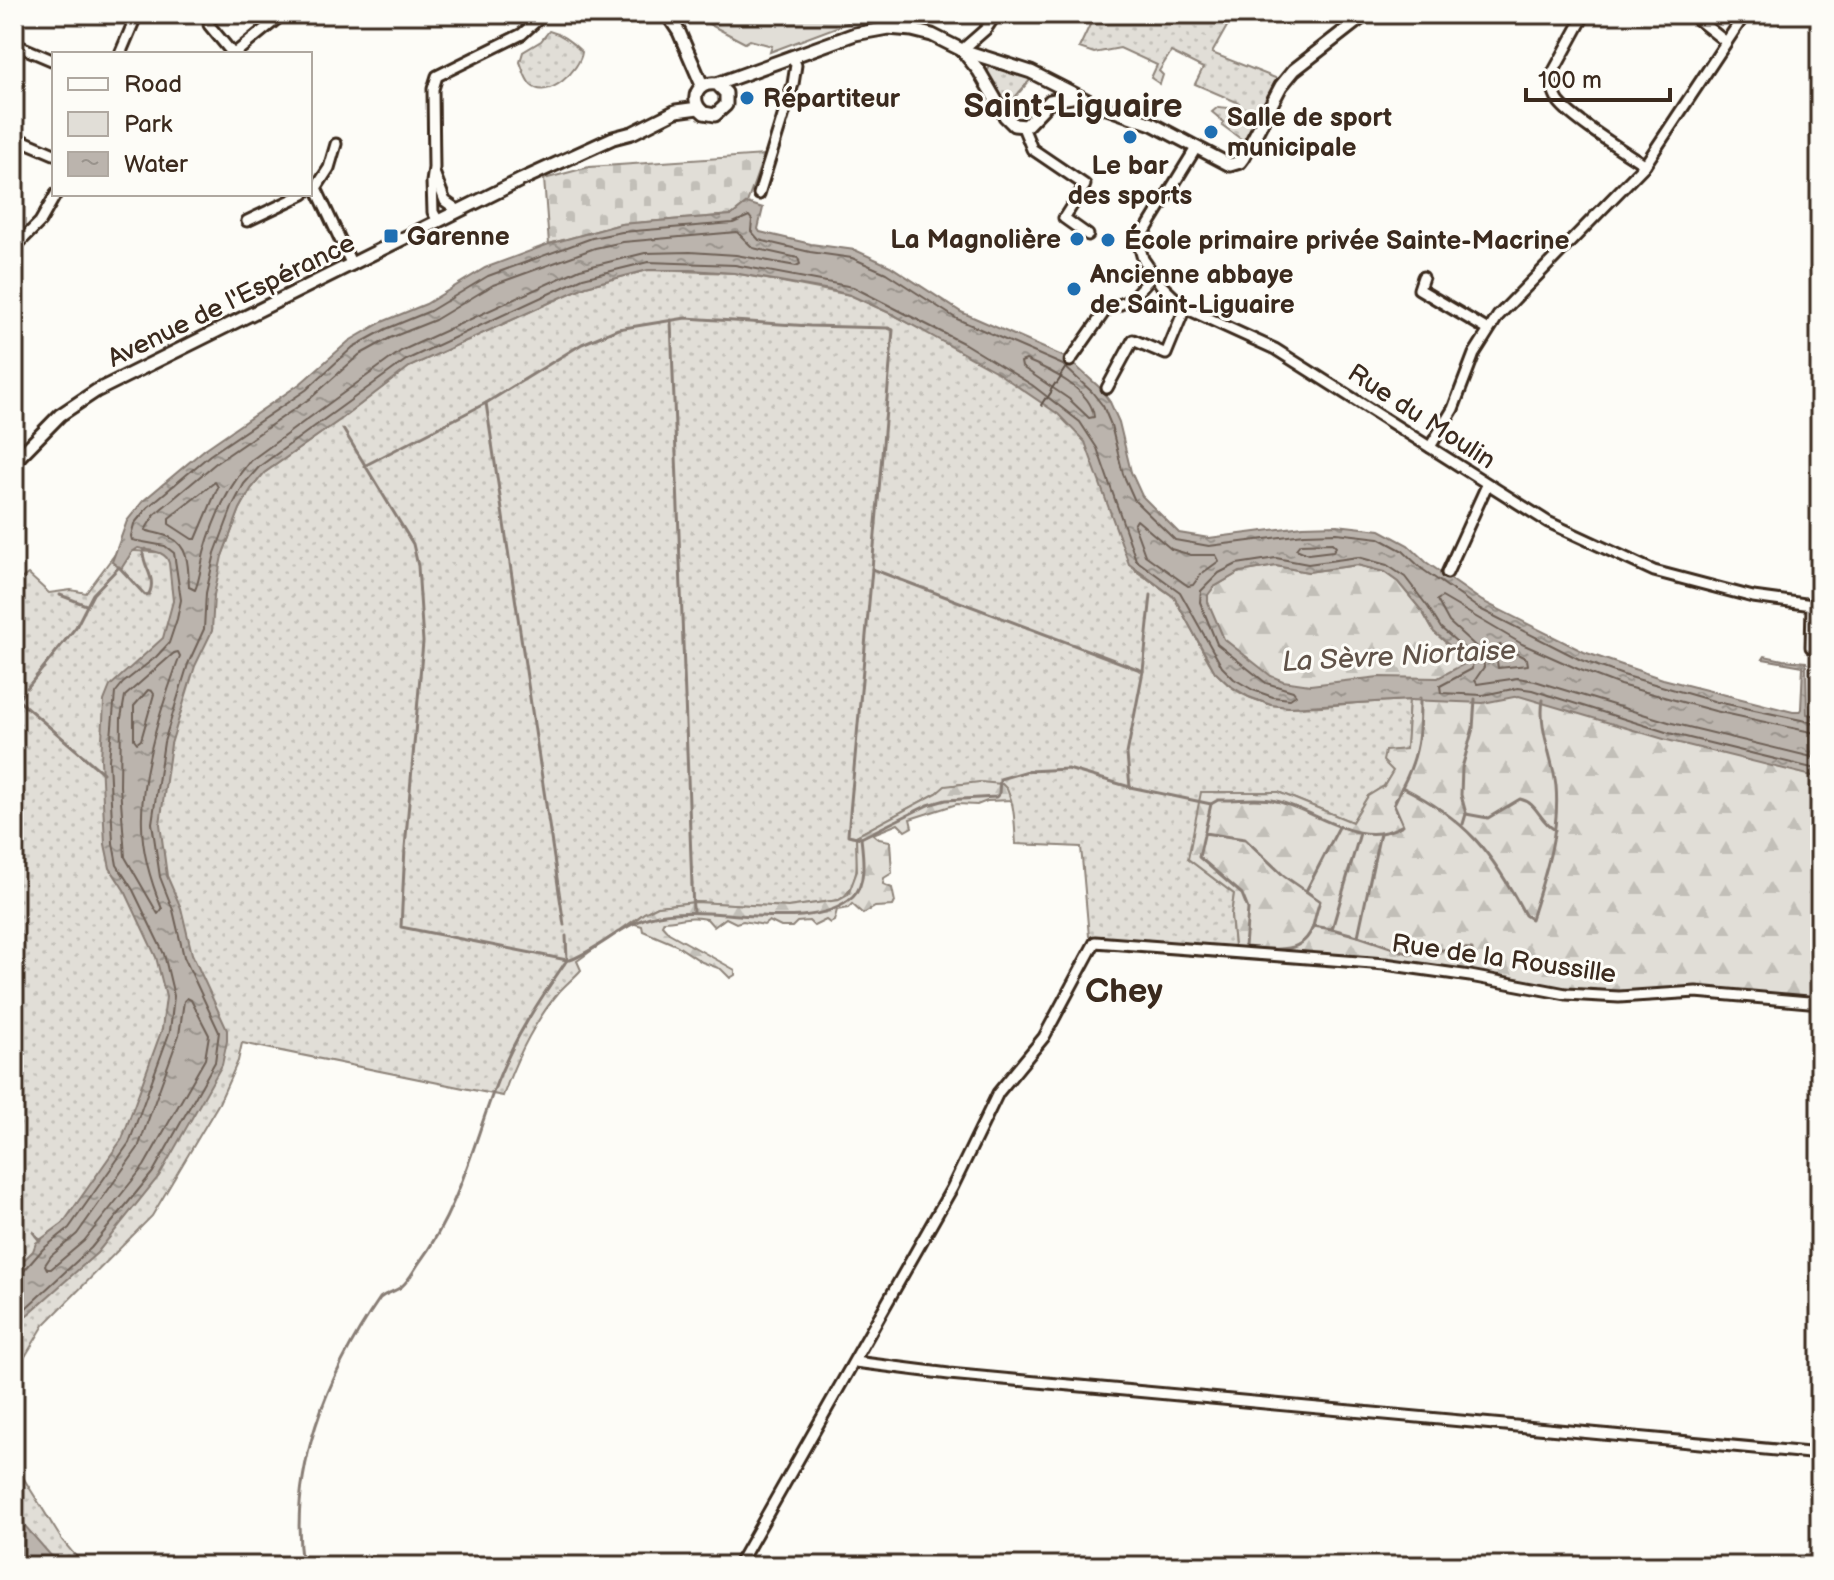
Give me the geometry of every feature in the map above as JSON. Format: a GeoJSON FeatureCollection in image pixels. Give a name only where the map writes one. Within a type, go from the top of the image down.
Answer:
{"type":"FeatureCollection","features":[{"type":"Feature","properties":{"kind":"street"},"geometry":{"type":"LineString","coordinates":[[121,52],[137,14]]}},
{"type":"Feature","properties":{"kind":"street"},"geometry":{"type":"LineString","coordinates":[[236,52],[283,14]]}},
{"type":"Feature","properties":{"kind":"street"},"geometry":{"type":"LineString","coordinates":[[438,221],[433,212],[433,89],[437,76],[522,34],[544,14]]}},
{"type":"Feature","properties":{"kind":"street"},"geometry":{"type":"LineString","coordinates":[[667,14],[679,32],[699,89],[698,108],[707,115],[722,111],[732,91],[750,72]]}},
{"type":"Feature","properties":{"kind":"street"},"geometry":{"type":"LineString","coordinates":[[901,28],[908,14]]}},
{"type":"Feature","properties":{"kind":"street"},"geometry":{"type":"LineString","coordinates":[[962,50],[986,29],[996,14]]}},
{"type":"Feature","properties":{"kind":"street"},"geometry":{"type":"LineString","coordinates":[[699,89],[855,34],[901,28],[932,35],[962,50],[1052,82],[1077,96],[1152,124],[1225,164],[1240,162],[1281,86],[1294,70],[1366,14]]}},
{"type":"Feature","properties":{"kind":"street"},"geometry":{"type":"LineString","coordinates":[[1585,14],[1550,78],[1553,89],[1559,102],[1645,165]]}},
{"type":"Feature","properties":{"kind":"street"},"geometry":{"type":"LineString","coordinates":[[1691,14],[1726,42]]}},
{"type":"Feature","properties":{"kind":"street"},"geometry":{"type":"LineString","coordinates":[[1430,447],[1453,409],[1474,354],[1498,316],[1645,165],[1745,14]]}},
{"type":"Feature","properties":{"kind":"street"},"geometry":{"type":"LineString","coordinates":[[209,25],[232,52]]}},
{"type":"Feature","properties":{"kind":"street"},"geometry":{"type":"LineString","coordinates":[[14,44],[52,60]]}},
{"type":"Feature","properties":{"kind":"street"},"geometry":{"type":"LineString","coordinates":[[962,50],[1014,125],[1023,127],[1029,124],[1050,101],[1055,92],[1052,82]]}},
{"type":"Feature","properties":{"kind":"street"},"geometry":{"type":"LineString","coordinates":[[759,194],[793,84],[796,65],[792,56]]}},
{"type":"Feature","properties":{"kind":"street"},"geometry":{"type":"LineString","coordinates":[[979,71],[982,60],[989,58]]}},
{"type":"Feature","properties":{"kind":"street"},"geometry":{"type":"LineString","coordinates":[[717,84],[724,89],[727,101]]}},
{"type":"Feature","properties":{"kind":"street","name":"Avenue de l'Espérance"},"geometry":{"type":"LineString","coordinates":[[613,138],[628,126],[699,89]]}},
{"type":"Feature","properties":{"kind":"street"},"geometry":{"type":"LineString","coordinates":[[1050,101],[1077,96]]}},
{"type":"Feature","properties":{"kind":"street","name":"Avenue de l'Espérance"},"geometry":{"type":"LineString","coordinates":[[14,462],[60,415],[96,391],[613,138],[632,133],[676,111],[698,108]]}},
{"type":"Feature","properties":{"kind":"street"},"geometry":{"type":"LineString","coordinates":[[1023,127],[1032,149],[1085,185],[1064,218],[1088,235]]}},
{"type":"Feature","properties":{"kind":"street"},"geometry":{"type":"LineString","coordinates":[[14,137],[52,153]]}},
{"type":"Feature","properties":{"kind":"street"},"geometry":{"type":"LineString","coordinates":[[336,144],[329,168],[313,190],[352,265]]}},
{"type":"Feature","properties":{"kind":"street","name":"Rue du Moulin"},"geometry":{"type":"LineString","coordinates":[[1196,148],[1144,233],[1140,248],[1153,275],[1185,308],[1255,337],[1548,522],[1643,567],[1753,597],[1816,606]]}},
{"type":"Feature","properties":{"kind":"street"},"geometry":{"type":"LineString","coordinates":[[434,168],[445,201],[459,211]]}},
{"type":"Feature","properties":{"kind":"street"},"geometry":{"type":"LineString","coordinates":[[14,247],[40,222],[55,196]]}},
{"type":"Feature","properties":{"kind":"street"},"geometry":{"type":"LineString","coordinates":[[247,221],[300,196]]}},
{"type":"Feature","properties":{"kind":"street"},"geometry":{"type":"LineString","coordinates":[[1070,361],[1105,311],[1130,300],[1153,275]]}},
{"type":"Feature","properties":{"kind":"street"},"geometry":{"type":"LineString","coordinates":[[1423,277],[1419,289],[1488,330]]}},
{"type":"Feature","properties":{"kind":"street"},"geometry":{"type":"LineString","coordinates":[[1107,388],[1133,340],[1166,354],[1185,308]]}},
{"type":"Feature","properties":{"kind":"street"},"geometry":{"type":"LineString","coordinates":[[1447,573],[1487,485]]}},
{"type":"Feature","properties":{"kind":"street"},"geometry":{"type":"LineString","coordinates":[[1811,647],[1816,606]]}},
{"type":"Feature","properties":{"kind":"street","name":"Rue de la Roussille"},"geometry":{"type":"LineString","coordinates":[[855,1362],[952,1188],[998,1093],[1044,1037],[1095,942],[1385,964],[1579,995],[1619,997],[1696,992],[1820,1003]]}},
{"type":"Feature","properties":{"kind":"street"},"geometry":{"type":"LineString","coordinates":[[738,1566],[855,1362],[949,1374],[1820,1454]]}},
{"type":"Feature","properties":{"kind":"green space"},"geometry":{"type":"Polygon","coordinates":[[[690,14],[851,14],[858,19],[770,52],[772,46],[750,40],[745,43],[690,14]]]}},
{"type":"Feature","properties":{"kind":"green space"},"geometry":{"type":"Polygon","coordinates":[[[1095,14],[1234,14],[1212,53],[1278,79],[1245,142],[1222,125],[1224,122],[1212,112],[1218,107],[1240,109],[1239,103],[1195,84],[1203,68],[1171,52],[1159,71],[1163,75],[1160,84],[1151,78],[1157,65],[1120,48],[1094,53],[1079,48],[1095,14]]]}},
{"type":"Feature","properties":{"kind":"green space"},"geometry":{"type":"Polygon","coordinates":[[[549,31],[567,39],[582,52],[576,67],[562,81],[546,89],[538,89],[529,83],[520,62],[523,52],[541,41],[549,31]]]}},
{"type":"Feature","properties":{"kind":"green space"},"geometry":{"type":"Polygon","coordinates":[[[993,62],[1024,73],[1031,79],[1009,104],[1002,99],[986,73],[993,62]]]}},
{"type":"Feature","properties":{"kind":"green space"},"geometry":{"type":"Polygon","coordinates":[[[764,155],[747,203],[732,215],[621,224],[549,244],[544,179],[589,167],[764,155]]]}},
{"type":"Feature","properties":{"kind":"green space"},"geometry":{"type":"Polygon","coordinates":[[[648,270],[734,273],[850,295],[1079,413],[1136,571],[1174,597],[1215,672],[1229,685],[1271,705],[1289,707],[1409,700],[1406,750],[1384,786],[1368,796],[1352,822],[1278,792],[1188,859],[1234,894],[1231,915],[1235,955],[1098,946],[1089,936],[1081,847],[1016,844],[1012,804],[1002,784],[959,784],[856,836],[854,880],[839,900],[788,907],[696,902],[658,906],[644,913],[577,961],[581,970],[541,1016],[503,1096],[242,1043],[238,1061],[219,1103],[152,1216],[44,1325],[14,1375],[14,584],[28,574],[49,593],[71,590],[86,593],[118,550],[222,556],[240,509],[264,473],[409,367],[586,286],[648,270]]]}},
{"type":"Feature","properties":{"kind":"green space"},"geometry":{"type":"Polygon","coordinates":[[[1357,565],[1384,572],[1398,582],[1422,611],[1434,632],[1467,660],[1466,663],[1820,770],[1820,1007],[1704,998],[1618,1001],[1469,978],[1235,955],[1231,915],[1234,894],[1188,859],[1201,792],[1278,792],[1352,822],[1368,796],[1384,786],[1393,771],[1383,761],[1385,751],[1406,749],[1409,700],[1306,707],[1281,706],[1257,700],[1235,690],[1216,672],[1174,597],[1214,587],[1240,572],[1276,566],[1308,572],[1357,565]]]}},
{"type":"Feature","properties":{"kind":"green space"},"geometry":{"type":"Polygon","coordinates":[[[980,782],[1002,784],[1011,800],[987,801],[977,805],[957,804],[910,819],[912,827],[905,831],[898,824],[873,834],[890,841],[892,873],[884,878],[883,884],[892,888],[893,906],[875,907],[863,914],[852,904],[837,910],[834,921],[830,923],[826,920],[814,926],[809,921],[781,927],[769,921],[764,925],[743,921],[736,923],[726,918],[714,927],[707,919],[701,918],[664,921],[662,925],[669,933],[735,970],[735,975],[730,978],[721,969],[702,962],[632,923],[658,906],[696,902],[788,907],[839,900],[848,895],[857,871],[856,836],[945,786],[980,782]]]}},
{"type":"Feature","properties":{"kind":"green space"},"geometry":{"type":"Polygon","coordinates":[[[14,1463],[62,1540],[84,1566],[14,1566],[14,1463]]]}},
{"type":"Feature","properties":{"kind":"water"},"geometry":{"type":"Polygon","coordinates":[[[747,203],[763,208],[760,232],[855,250],[890,266],[961,312],[1067,358],[1099,387],[1110,402],[1119,422],[1131,472],[1142,496],[1179,533],[1209,538],[1303,526],[1337,525],[1380,530],[1408,545],[1426,562],[1482,601],[1584,652],[1663,679],[1793,712],[1801,709],[1803,666],[1763,659],[1765,656],[1806,662],[1807,714],[1820,717],[1820,778],[1667,740],[1519,696],[1483,703],[1409,700],[1289,707],[1271,705],[1249,697],[1215,672],[1174,597],[1129,564],[1085,442],[1058,414],[995,371],[894,315],[850,295],[830,290],[734,273],[691,270],[648,270],[586,286],[409,367],[264,473],[240,509],[222,556],[214,595],[212,631],[195,666],[171,744],[160,824],[167,876],[181,908],[192,954],[227,1030],[222,1065],[159,1176],[97,1253],[25,1317],[14,1334],[14,1270],[33,1251],[36,1243],[63,1223],[122,1139],[162,1029],[166,997],[156,957],[126,893],[110,868],[105,844],[101,759],[104,701],[110,686],[163,638],[173,601],[169,563],[164,556],[138,548],[121,569],[112,562],[127,521],[143,501],[205,449],[301,383],[349,341],[382,322],[426,304],[485,268],[549,244],[621,224],[732,215],[747,203]],[[1357,565],[1308,572],[1276,566],[1240,572],[1214,587],[1208,595],[1208,602],[1224,639],[1271,676],[1283,681],[1310,685],[1379,677],[1438,678],[1466,663],[1434,632],[1422,611],[1398,582],[1384,572],[1357,565]]]}},
{"type":"Feature","properties":{"kind":"water"},"geometry":{"type":"Polygon","coordinates":[[[14,1503],[25,1526],[60,1566],[14,1566],[14,1503]]]}},
{"type":"Feature","properties":{"kind":"waterway"},"geometry":{"type":"LineString","coordinates":[[364,466],[486,403],[582,344],[618,329],[686,318],[888,328],[893,330],[872,569],[1143,671],[1151,595]]}},
{"type":"Feature","properties":{"kind":"waterway"},"geometry":{"type":"LineString","coordinates":[[671,320],[693,912]]}},
{"type":"Feature","properties":{"kind":"waterway"},"geometry":{"type":"LineString","coordinates":[[486,403],[564,925]]}},
{"type":"Feature","properties":{"kind":"waterway"},"geometry":{"type":"LineString","coordinates":[[302,1566],[299,1530],[301,1495],[316,1425],[328,1392],[343,1359],[380,1298],[404,1285],[445,1221],[511,1050],[567,960],[401,927],[423,642],[418,566],[413,544],[343,429]]}},
{"type":"Feature","properties":{"kind":"waterway"},"geometry":{"type":"LineString","coordinates":[[119,567],[145,595],[149,594],[151,578],[143,552],[146,549]]}},
{"type":"Feature","properties":{"kind":"waterway"},"geometry":{"type":"LineString","coordinates":[[27,688],[76,627],[93,594],[119,567]]}},
{"type":"Feature","properties":{"kind":"waterway"},"geometry":{"type":"LineString","coordinates":[[872,569],[848,835],[861,838],[928,805],[946,800],[996,797],[1000,779],[1028,771],[1068,769],[1130,787],[1127,754],[1143,671]]}},
{"type":"Feature","properties":{"kind":"waterway"},"geometry":{"type":"LineString","coordinates":[[60,595],[86,605]]}},
{"type":"Feature","properties":{"kind":"waterway"},"geometry":{"type":"LineString","coordinates":[[14,696],[18,700],[23,693]]}},
{"type":"Feature","properties":{"kind":"waterway"},"geometry":{"type":"LineString","coordinates":[[1402,787],[1417,744],[1420,698]]}},
{"type":"Feature","properties":{"kind":"waterway"},"geometry":{"type":"LineString","coordinates":[[1463,824],[1466,814],[1461,795],[1462,768],[1473,728],[1475,699]]}},
{"type":"Feature","properties":{"kind":"waterway"},"geometry":{"type":"LineString","coordinates":[[18,700],[103,773]]}},
{"type":"Feature","properties":{"kind":"waterway"},"geometry":{"type":"LineString","coordinates":[[1211,804],[1218,800],[1269,800],[1354,831],[1387,832],[1403,825],[1394,804],[1402,787],[1444,812],[1475,839],[1501,873],[1525,915],[1531,919],[1550,854],[1557,803],[1542,722],[1543,700]]}},
{"type":"Feature","properties":{"kind":"waterway"},"geometry":{"type":"LineString","coordinates":[[1130,787],[1211,804],[1199,857],[1242,894],[1248,909],[1245,947],[1285,949],[1302,943],[1313,926],[1320,901],[1284,876],[1245,839],[1204,833]]}},
{"type":"Feature","properties":{"kind":"waterway"},"geometry":{"type":"LineString","coordinates":[[1466,814],[1488,818],[1520,799],[1531,804],[1555,830]]}},
{"type":"Feature","properties":{"kind":"waterway"},"geometry":{"type":"LineString","coordinates":[[1306,891],[1339,827]]}},
{"type":"Feature","properties":{"kind":"waterway"},"geometry":{"type":"LineString","coordinates":[[1313,926],[1332,929],[1360,833]]}},
{"type":"Feature","properties":{"kind":"waterway"},"geometry":{"type":"LineString","coordinates":[[1332,929],[1358,936],[1380,833]]}},
{"type":"Feature","properties":{"kind":"waterway"},"geometry":{"type":"LineString","coordinates":[[566,936],[567,960],[570,960],[650,917],[673,913],[785,917],[835,909],[853,897],[860,884],[863,869],[861,838]]}},
{"type":"Feature","properties":{"kind":"waterway"},"geometry":{"type":"LineString","coordinates":[[1358,936],[1411,954],[1472,949],[1472,967]]}},
{"type":"Feature","properties":{"kind":"waterway"},"geometry":{"type":"LineString","coordinates":[[14,1229],[22,1230]]}},
{"type":"Feature","properties":{"kind":"waterway"},"geometry":{"type":"LineString","coordinates":[[33,1232],[40,1241]]}},
{"type":"Feature","properties":{"kind":"ferry route"},"geometry":{"type":"LineString","coordinates":[[1070,361],[1071,362],[1042,406],[1041,405],[1070,361]]}},
{"type":"Feature","properties":{"kind":"place","name":"Répartiteur"},"geometry":{"type":"Point","coordinates":[747,98]}},
{"type":"Feature","properties":{"kind":"place","name":"Salle de sport municipale"},"geometry":{"type":"Point","coordinates":[1211,132]}},
{"type":"Feature","properties":{"kind":"place","name":"Le bar des sports"},"geometry":{"type":"Point","coordinates":[1130,137]}},
{"type":"Feature","properties":{"kind":"place","name":"Garenne"},"geometry":{"type":"Point","coordinates":[391,236]}},
{"type":"Feature","properties":{"kind":"place","name":"La Magnolière"},"geometry":{"type":"Point","coordinates":[1077,239]}},
{"type":"Feature","properties":{"kind":"place","name":"École primaire privée Sainte-Macrine"},"geometry":{"type":"Point","coordinates":[1108,240]}},
{"type":"Feature","properties":{"kind":"place","name":"Ancienne abbaye de Saint-Liguaire"},"geometry":{"type":"Point","coordinates":[1074,289]}},
{"type":"Feature","properties":{"kind":"district","name":"Saint-Liguaire"},"geometry":{"type":"Point","coordinates":[1073,105]}},
{"type":"Feature","properties":{"kind":"district","name":"Chey"},"geometry":{"type":"Point","coordinates":[1124,990]}},
{"type":"Feature","properties":{"kind":"water label","name":"La Sèvre Niortaise"},"geometry":{"type":"Point","coordinates":[1399,655]}}]}
